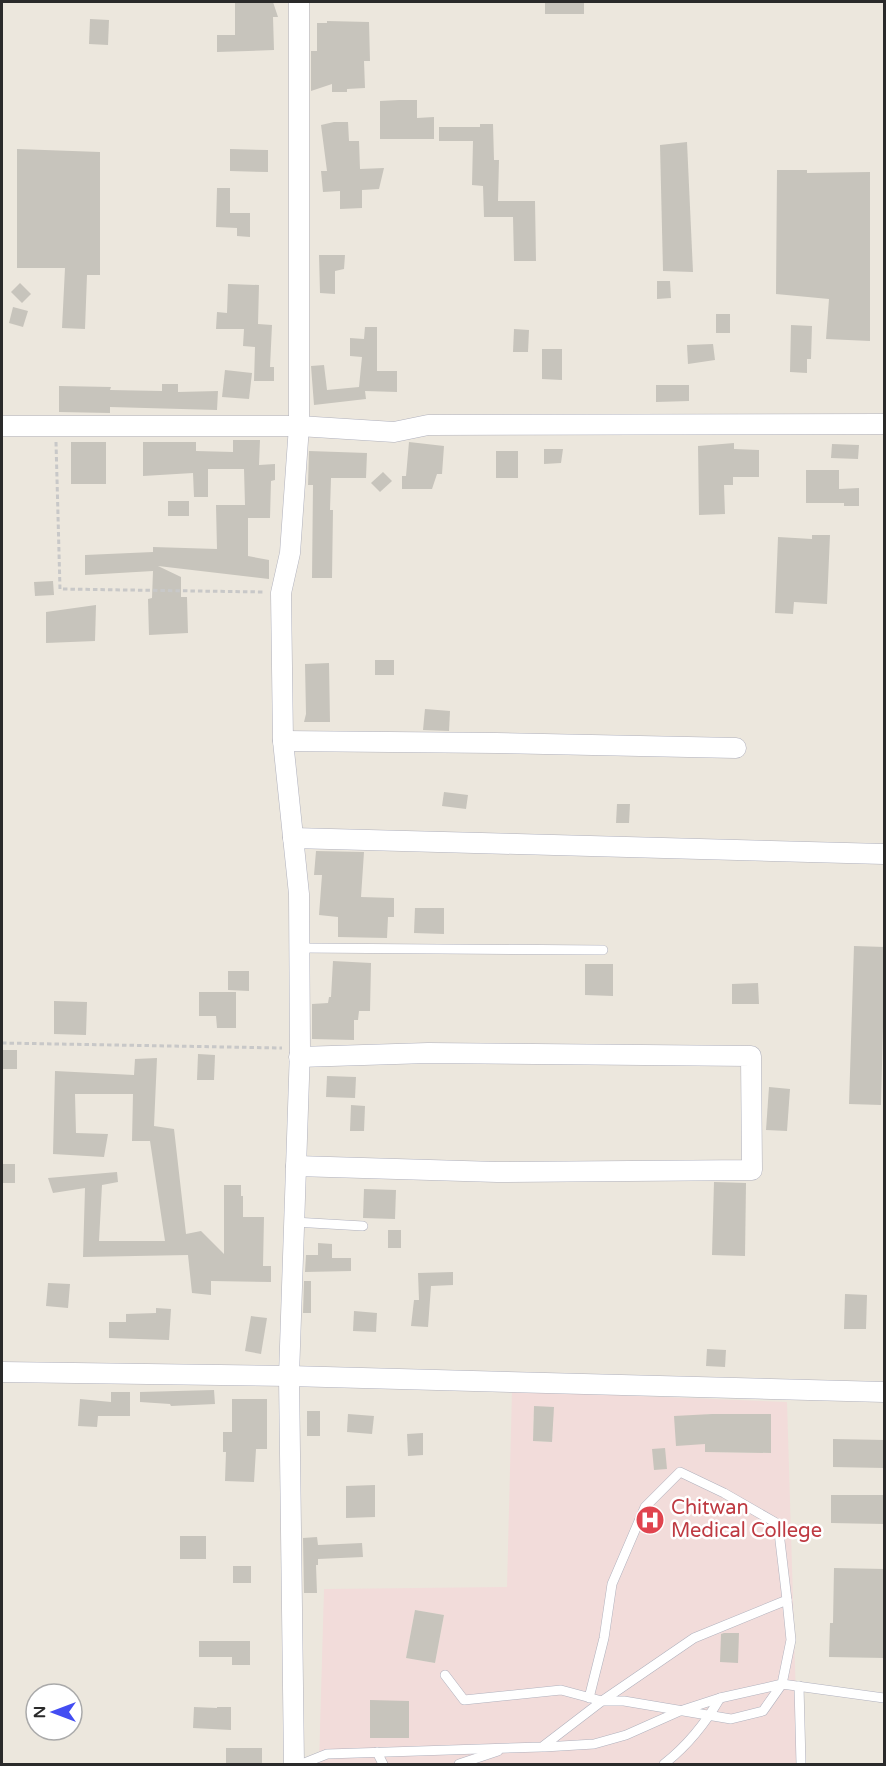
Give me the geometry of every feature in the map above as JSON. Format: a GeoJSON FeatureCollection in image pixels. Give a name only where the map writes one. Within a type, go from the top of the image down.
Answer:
{"type":"FeatureCollection","features":[{"type":"Feature","properties":{"kind":"street"},"geometry":{"type":"LineString","coordinates":[[294,1764],[289,1376],[300,1053],[299,894],[283,741],[281,593],[290,553],[299,426],[299,2]]}},
{"type":"Feature","properties":{"kind":"street"},"geometry":{"type":"LineString","coordinates":[[2,426],[299,426],[394,432],[428,425],[885,424]]}},
{"type":"Feature","properties":{"kind":"street"},"geometry":{"type":"LineString","coordinates":[[283,741],[736,748]]}},
{"type":"Feature","properties":{"kind":"street"},"geometry":{"type":"LineString","coordinates":[[294,838],[885,854]]}},
{"type":"Feature","properties":{"kind":"street"},"geometry":{"type":"LineString","coordinates":[[296,1166],[497,1172],[752,1170],[751,1056],[300,1053]]}},
{"type":"Feature","properties":{"kind":"street"},"geometry":{"type":"LineString","coordinates":[[2,1372],[289,1376],[885,1392]]}},
{"type":"Feature","properties":{"kind":"lane"},"geometry":{"type":"LineString","coordinates":[[299,948],[603,950]]}},
{"type":"Feature","properties":{"kind":"lane"},"geometry":{"type":"LineString","coordinates":[[294,1222],[363,1226]]}},
{"type":"Feature","properties":{"kind":"lane"},"geometry":{"type":"LineString","coordinates":[[445,1675],[465,1700],[561,1690],[589,1698],[602,1701],[624,1701],[731,1719],[763,1711],[782,1684],[791,1640],[778,1524],[724,1493],[680,1472],[645,1508],[612,1584],[604,1638],[589,1698]]}},
{"type":"Feature","properties":{"kind":"lane"},"geometry":{"type":"LineString","coordinates":[[543,1747],[602,1701],[694,1638],[787,1600]]}},
{"type":"Feature","properties":{"kind":"lane"},"geometry":{"type":"LineString","coordinates":[[302,1764],[327,1754],[543,1747],[594,1743],[626,1735],[680,1711],[720,1698],[782,1684],[885,1698]]}},
{"type":"Feature","properties":{"kind":"lane"},"geometry":{"type":"LineString","coordinates":[[799,1686],[801,1764]]}},
{"type":"Feature","properties":{"kind":"lane"},"geometry":{"type":"LineString","coordinates":[[664,1764],[681,1750],[710,1715],[720,1698]]}},
{"type":"Feature","properties":{"kind":"lane"},"geometry":{"type":"LineString","coordinates":[[459,1764],[506,1748]]}},
{"type":"Feature","properties":{"kind":"lane"},"geometry":{"type":"LineString","coordinates":[[377,1752],[383,1764]]}},
{"type":"Feature","properties":{"kind":"path"},"geometry":{"type":"LineString","coordinates":[[56,426],[60,589],[281,593]]}},
{"type":"Feature","properties":{"kind":"path"},"geometry":{"type":"LineString","coordinates":[[2,1043],[300,1053]]}},
{"type":"Feature","properties":{"kind":"shaded area","name":"Chitwan Medical College"},"geometry":{"type":"Polygon","coordinates":[[[512,1391],[787,1402],[798,1764],[319,1764],[324,1589],[507,1587],[512,1391]],[[534,1407],[533,1441],[552,1442],[553,1408],[534,1407]],[[706,1414],[706,1452],[771,1453],[771,1414],[706,1414]],[[415,1610],[406,1658],[435,1663],[444,1615],[415,1610]],[[370,1701],[370,1738],[409,1738],[409,1701],[370,1701]]]}},
{"type":"Feature","properties":{"kind":"building"},"geometry":{"type":"Polygon","coordinates":[[[235,2],[273,2],[278,17],[273,17],[274,50],[217,52],[217,35],[235,35],[235,2]]]}},
{"type":"Feature","properties":{"kind":"building"},"geometry":{"type":"Polygon","coordinates":[[[545,2],[584,2],[584,14],[545,14],[545,2]]]}},
{"type":"Feature","properties":{"kind":"building"},"geometry":{"type":"Polygon","coordinates":[[[90,19],[109,20],[108,45],[89,44],[90,19]]]}},
{"type":"Feature","properties":{"kind":"building"},"geometry":{"type":"Polygon","coordinates":[[[327,21],[369,22],[370,61],[364,61],[365,88],[347,89],[347,92],[332,92],[332,84],[311,91],[311,51],[317,51],[317,23],[327,23],[327,21]]]}},
{"type":"Feature","properties":{"kind":"building"},"geometry":{"type":"Polygon","coordinates":[[[417,100],[417,118],[434,117],[434,139],[380,139],[380,101],[417,100]]]}},
{"type":"Feature","properties":{"kind":"building"},"geometry":{"type":"Polygon","coordinates":[[[348,122],[349,141],[359,141],[360,169],[384,168],[379,189],[362,190],[362,208],[340,209],[340,191],[323,192],[321,171],[327,171],[321,125],[348,122]]]}},
{"type":"Feature","properties":{"kind":"building"},"geometry":{"type":"Polygon","coordinates":[[[480,124],[493,124],[494,160],[499,160],[498,201],[535,201],[536,261],[514,261],[513,217],[484,217],[483,186],[472,185],[473,141],[439,141],[439,127],[480,127],[480,124]]]}},
{"type":"Feature","properties":{"kind":"building"},"geometry":{"type":"Polygon","coordinates":[[[687,142],[693,272],[663,271],[660,145],[687,142]]]}},
{"type":"Feature","properties":{"kind":"building"},"geometry":{"type":"Polygon","coordinates":[[[17,149],[100,152],[100,275],[87,275],[85,329],[62,328],[65,268],[17,268],[17,149]]]}},
{"type":"Feature","properties":{"kind":"building"},"geometry":{"type":"Polygon","coordinates":[[[230,149],[268,150],[268,172],[230,171],[230,149]]]}},
{"type":"Feature","properties":{"kind":"building"},"geometry":{"type":"Polygon","coordinates":[[[777,170],[807,170],[807,173],[870,172],[870,341],[826,339],[829,299],[776,294],[777,170]]]}},
{"type":"Feature","properties":{"kind":"building"},"geometry":{"type":"Polygon","coordinates":[[[217,188],[230,188],[230,213],[250,213],[250,237],[237,236],[237,228],[216,227],[217,188]]]}},
{"type":"Feature","properties":{"kind":"building"},"geometry":{"type":"Polygon","coordinates":[[[319,255],[345,255],[344,269],[335,271],[335,294],[320,293],[319,255]]]}},
{"type":"Feature","properties":{"kind":"building"},"geometry":{"type":"Polygon","coordinates":[[[657,281],[670,281],[671,298],[657,299],[657,281]]]}},
{"type":"Feature","properties":{"kind":"building"},"geometry":{"type":"Polygon","coordinates":[[[20,283],[31,294],[22,303],[11,292],[20,283]]]}},
{"type":"Feature","properties":{"kind":"building"},"geometry":{"type":"Polygon","coordinates":[[[228,284],[259,285],[258,324],[272,325],[270,367],[274,367],[274,381],[254,381],[255,347],[243,346],[244,329],[216,329],[217,312],[227,313],[228,284]]]}},
{"type":"Feature","properties":{"kind":"building"},"geometry":{"type":"Polygon","coordinates":[[[13,307],[28,311],[23,327],[9,323],[13,307]]]}},
{"type":"Feature","properties":{"kind":"building"},"geometry":{"type":"Polygon","coordinates":[[[716,314],[730,314],[730,333],[716,333],[716,314]]]}},
{"type":"Feature","properties":{"kind":"building"},"geometry":{"type":"Polygon","coordinates":[[[791,325],[812,326],[811,359],[807,359],[807,373],[790,372],[791,325]]]}},
{"type":"Feature","properties":{"kind":"building"},"geometry":{"type":"Polygon","coordinates":[[[365,327],[377,327],[377,371],[397,371],[397,392],[365,391],[366,399],[314,405],[311,366],[324,365],[327,390],[359,387],[362,357],[350,356],[350,338],[364,339],[365,327]]]}},
{"type":"Feature","properties":{"kind":"building"},"geometry":{"type":"Polygon","coordinates":[[[514,329],[529,330],[528,352],[513,352],[514,329]]]}},
{"type":"Feature","properties":{"kind":"building"},"geometry":{"type":"Polygon","coordinates":[[[713,344],[715,360],[688,364],[687,345],[713,344]]]}},
{"type":"Feature","properties":{"kind":"building"},"geometry":{"type":"Polygon","coordinates":[[[542,349],[562,349],[562,380],[542,379],[542,349]]]}},
{"type":"Feature","properties":{"kind":"building"},"geometry":{"type":"Polygon","coordinates":[[[225,370],[252,373],[249,399],[222,397],[225,370]]]}},
{"type":"Feature","properties":{"kind":"building"},"geometry":{"type":"Polygon","coordinates":[[[162,384],[178,384],[178,392],[218,391],[217,410],[110,407],[110,413],[59,412],[59,386],[162,391],[162,384]]]}},
{"type":"Feature","properties":{"kind":"building"},"geometry":{"type":"Polygon","coordinates":[[[656,385],[689,385],[689,401],[656,402],[656,385]]]}},
{"type":"Feature","properties":{"kind":"building"},"geometry":{"type":"Polygon","coordinates":[[[233,440],[260,440],[259,465],[275,464],[275,480],[271,481],[270,518],[248,518],[248,556],[269,560],[269,579],[158,566],[181,577],[181,597],[187,597],[188,633],[149,635],[148,599],[152,598],[153,571],[85,575],[85,555],[153,552],[153,547],[217,549],[216,505],[245,505],[244,469],[208,469],[208,497],[194,497],[193,473],[143,476],[143,442],[196,442],[196,451],[233,452],[233,440]]]}},
{"type":"Feature","properties":{"kind":"building"},"geometry":{"type":"Polygon","coordinates":[[[71,442],[106,442],[106,484],[71,484],[71,442]]]}},
{"type":"Feature","properties":{"kind":"building"},"geometry":{"type":"Polygon","coordinates":[[[409,442],[444,446],[442,474],[437,474],[432,489],[402,489],[402,476],[406,476],[409,442]]]}},
{"type":"Feature","properties":{"kind":"building"},"geometry":{"type":"Polygon","coordinates":[[[734,443],[734,449],[759,450],[759,477],[733,477],[733,485],[724,485],[725,514],[699,515],[698,446],[734,443]]]}},
{"type":"Feature","properties":{"kind":"building"},"geometry":{"type":"Polygon","coordinates":[[[832,444],[859,445],[858,459],[831,458],[832,444]]]}},
{"type":"Feature","properties":{"kind":"building"},"geometry":{"type":"Polygon","coordinates":[[[544,449],[563,449],[561,463],[544,464],[544,449]]]}},
{"type":"Feature","properties":{"kind":"building"},"geometry":{"type":"Polygon","coordinates":[[[309,451],[367,453],[366,478],[331,478],[332,578],[312,578],[313,485],[308,485],[309,451]]]}},
{"type":"Feature","properties":{"kind":"building"},"geometry":{"type":"Polygon","coordinates":[[[496,451],[518,451],[518,478],[496,478],[496,451]]]}},
{"type":"Feature","properties":{"kind":"building"},"geometry":{"type":"Polygon","coordinates":[[[806,470],[839,470],[839,489],[859,488],[859,506],[844,506],[844,503],[806,503],[806,470]]]}},
{"type":"Feature","properties":{"kind":"building"},"geometry":{"type":"Polygon","coordinates":[[[383,472],[392,481],[380,492],[371,483],[383,472]]]}},
{"type":"Feature","properties":{"kind":"building"},"geometry":{"type":"Polygon","coordinates":[[[168,501],[189,501],[189,516],[168,516],[168,501]]]}},
{"type":"Feature","properties":{"kind":"building"},"geometry":{"type":"Polygon","coordinates":[[[812,535],[830,535],[827,604],[794,602],[793,614],[775,613],[778,537],[812,539],[812,535]]]}},
{"type":"Feature","properties":{"kind":"building"},"geometry":{"type":"Polygon","coordinates":[[[53,581],[54,595],[35,596],[34,582],[53,581]]]}},
{"type":"Feature","properties":{"kind":"building"},"geometry":{"type":"Polygon","coordinates":[[[96,605],[95,641],[46,643],[46,612],[96,605]]]}},
{"type":"Feature","properties":{"kind":"building"},"geometry":{"type":"Polygon","coordinates":[[[375,660],[394,660],[394,675],[375,675],[375,660]]]}},
{"type":"Feature","properties":{"kind":"building"},"geometry":{"type":"Polygon","coordinates":[[[329,663],[330,722],[304,722],[306,714],[305,664],[329,663]]]}},
{"type":"Feature","properties":{"kind":"building"},"geometry":{"type":"Polygon","coordinates":[[[425,709],[450,711],[449,731],[423,730],[425,709]]]}},
{"type":"Feature","properties":{"kind":"building"},"geometry":{"type":"Polygon","coordinates":[[[444,792],[468,795],[466,809],[442,806],[444,792]]]}},
{"type":"Feature","properties":{"kind":"building"},"geometry":{"type":"Polygon","coordinates":[[[617,804],[630,804],[629,823],[616,823],[617,804]]]}},
{"type":"Feature","properties":{"kind":"building"},"geometry":{"type":"Polygon","coordinates":[[[316,851],[364,852],[361,897],[394,898],[394,917],[388,917],[387,938],[338,937],[338,917],[319,915],[322,875],[314,875],[316,851]]]}},
{"type":"Feature","properties":{"kind":"building"},"geometry":{"type":"Polygon","coordinates":[[[415,908],[444,908],[444,934],[414,933],[415,908]]]}},
{"type":"Feature","properties":{"kind":"building"},"geometry":{"type":"Polygon","coordinates":[[[854,946],[885,947],[881,1105],[849,1104],[854,946]]]}},
{"type":"Feature","properties":{"kind":"building"},"geometry":{"type":"Polygon","coordinates":[[[333,961],[371,963],[370,1011],[359,1011],[358,1020],[354,1020],[354,1040],[312,1039],[312,1004],[328,1003],[331,997],[333,961]]]}},
{"type":"Feature","properties":{"kind":"building"},"geometry":{"type":"Polygon","coordinates":[[[585,964],[613,964],[613,996],[585,995],[585,964]]]}},
{"type":"Feature","properties":{"kind":"building"},"geometry":{"type":"Polygon","coordinates":[[[228,971],[249,971],[249,991],[228,990],[228,971]]]}},
{"type":"Feature","properties":{"kind":"building"},"geometry":{"type":"Polygon","coordinates":[[[758,983],[759,1004],[732,1004],[732,984],[758,983]]]}},
{"type":"Feature","properties":{"kind":"building"},"geometry":{"type":"Polygon","coordinates":[[[199,992],[236,992],[236,1028],[217,1028],[216,1016],[199,1016],[199,992]]]}},
{"type":"Feature","properties":{"kind":"building"},"geometry":{"type":"Polygon","coordinates":[[[54,1001],[87,1002],[86,1035],[54,1034],[54,1001]]]}},
{"type":"Feature","properties":{"kind":"building"},"geometry":{"type":"Polygon","coordinates":[[[2,1050],[17,1050],[17,1069],[2,1069],[2,1050]]]}},
{"type":"Feature","properties":{"kind":"building"},"geometry":{"type":"Polygon","coordinates":[[[198,1054],[215,1055],[214,1080],[197,1080],[198,1054]]]}},
{"type":"Feature","properties":{"kind":"building"},"geometry":{"type":"Polygon","coordinates":[[[157,1058],[154,1126],[174,1129],[186,1234],[201,1231],[224,1254],[224,1185],[241,1185],[243,1217],[264,1217],[263,1266],[271,1266],[271,1282],[211,1281],[211,1295],[192,1293],[188,1255],[83,1257],[85,1188],[53,1193],[48,1178],[117,1172],[118,1182],[102,1185],[99,1241],[165,1241],[150,1141],[132,1141],[133,1094],[75,1094],[76,1133],[108,1134],[104,1157],[53,1154],[55,1071],[134,1075],[135,1059],[157,1058]]]}},
{"type":"Feature","properties":{"kind":"building"},"geometry":{"type":"Polygon","coordinates":[[[327,1076],[356,1077],[355,1098],[326,1097],[327,1076]]]}},
{"type":"Feature","properties":{"kind":"building"},"geometry":{"type":"Polygon","coordinates":[[[769,1087],[790,1089],[787,1131],[766,1130],[769,1087]]]}},
{"type":"Feature","properties":{"kind":"building"},"geometry":{"type":"Polygon","coordinates":[[[351,1105],[365,1106],[364,1131],[350,1131],[351,1105]]]}},
{"type":"Feature","properties":{"kind":"building"},"geometry":{"type":"Polygon","coordinates":[[[2,1164],[15,1164],[15,1183],[2,1183],[2,1164]]]}},
{"type":"Feature","properties":{"kind":"building"},"geometry":{"type":"Polygon","coordinates":[[[714,1182],[746,1183],[745,1256],[712,1255],[714,1182]]]}},
{"type":"Feature","properties":{"kind":"building"},"geometry":{"type":"Polygon","coordinates":[[[364,1189],[396,1190],[395,1219],[363,1218],[364,1189]]]}},
{"type":"Feature","properties":{"kind":"building"},"geometry":{"type":"Polygon","coordinates":[[[388,1230],[401,1230],[401,1248],[388,1248],[388,1230]]]}},
{"type":"Feature","properties":{"kind":"building"},"geometry":{"type":"Polygon","coordinates":[[[318,1243],[332,1244],[332,1258],[351,1258],[351,1271],[305,1272],[306,1255],[318,1255],[318,1243]]]}},
{"type":"Feature","properties":{"kind":"building"},"geometry":{"type":"Polygon","coordinates":[[[453,1272],[453,1285],[431,1286],[428,1327],[411,1326],[414,1300],[419,1300],[418,1273],[453,1272]]]}},
{"type":"Feature","properties":{"kind":"building"},"geometry":{"type":"Polygon","coordinates":[[[304,1281],[311,1281],[311,1313],[303,1313],[304,1281]]]}},
{"type":"Feature","properties":{"kind":"building"},"geometry":{"type":"Polygon","coordinates":[[[48,1283],[70,1284],[68,1308],[46,1306],[48,1283]]]}},
{"type":"Feature","properties":{"kind":"building"},"geometry":{"type":"Polygon","coordinates":[[[845,1294],[867,1295],[866,1329],[844,1329],[845,1294]]]}},
{"type":"Feature","properties":{"kind":"building"},"geometry":{"type":"Polygon","coordinates":[[[156,1308],[171,1309],[169,1340],[109,1338],[109,1322],[126,1322],[126,1314],[156,1313],[156,1308]]]}},
{"type":"Feature","properties":{"kind":"building"},"geometry":{"type":"Polygon","coordinates":[[[354,1311],[377,1313],[376,1332],[353,1331],[354,1311]]]}},
{"type":"Feature","properties":{"kind":"building"},"geometry":{"type":"Polygon","coordinates":[[[251,1316],[267,1318],[261,1354],[245,1351],[251,1316]]]}},
{"type":"Feature","properties":{"kind":"building"},"geometry":{"type":"Polygon","coordinates":[[[707,1349],[726,1350],[725,1367],[706,1366],[707,1349]]]}},
{"type":"Feature","properties":{"kind":"building"},"geometry":{"type":"Polygon","coordinates":[[[214,1390],[215,1404],[171,1406],[170,1404],[140,1402],[140,1392],[214,1390]]]}},
{"type":"Feature","properties":{"kind":"building"},"geometry":{"type":"Polygon","coordinates":[[[111,1392],[130,1392],[130,1416],[98,1416],[97,1427],[78,1426],[80,1399],[111,1402],[111,1392]]]}},
{"type":"Feature","properties":{"kind":"building"},"geometry":{"type":"Polygon","coordinates":[[[232,1399],[267,1399],[267,1449],[256,1449],[254,1482],[225,1481],[226,1452],[223,1452],[223,1432],[232,1432],[232,1399]]]}},
{"type":"Feature","properties":{"kind":"building"},"geometry":{"type":"Polygon","coordinates":[[[534,1406],[554,1407],[552,1442],[533,1441],[534,1406]]]}},
{"type":"Feature","properties":{"kind":"building"},"geometry":{"type":"Polygon","coordinates":[[[307,1411],[320,1411],[320,1436],[307,1436],[307,1411]]]}},
{"type":"Feature","properties":{"kind":"building"},"geometry":{"type":"Polygon","coordinates":[[[348,1414],[374,1416],[372,1434],[347,1432],[348,1414]]]}},
{"type":"Feature","properties":{"kind":"building"},"geometry":{"type":"Polygon","coordinates":[[[771,1414],[771,1453],[705,1452],[705,1444],[676,1446],[674,1416],[771,1414]]]}},
{"type":"Feature","properties":{"kind":"building"},"geometry":{"type":"Polygon","coordinates":[[[423,1433],[423,1455],[408,1456],[407,1434],[423,1433]]]}},
{"type":"Feature","properties":{"kind":"building"},"geometry":{"type":"Polygon","coordinates":[[[833,1439],[885,1440],[885,1468],[833,1467],[833,1439]]]}},
{"type":"Feature","properties":{"kind":"building"},"geometry":{"type":"Polygon","coordinates":[[[665,1448],[667,1469],[654,1470],[652,1449],[665,1448]]]}},
{"type":"Feature","properties":{"kind":"building"},"geometry":{"type":"Polygon","coordinates":[[[375,1485],[375,1517],[346,1518],[346,1486],[375,1485]]]}},
{"type":"Feature","properties":{"kind":"building"},"geometry":{"type":"Polygon","coordinates":[[[831,1495],[885,1495],[885,1524],[831,1523],[831,1495]]]}},
{"type":"Feature","properties":{"kind":"building"},"geometry":{"type":"Polygon","coordinates":[[[180,1536],[206,1536],[206,1559],[180,1559],[180,1536]]]}},
{"type":"Feature","properties":{"kind":"building"},"geometry":{"type":"Polygon","coordinates":[[[317,1537],[318,1545],[362,1543],[363,1557],[318,1559],[318,1565],[316,1565],[317,1593],[304,1593],[303,1538],[317,1537]]]}},
{"type":"Feature","properties":{"kind":"building"},"geometry":{"type":"Polygon","coordinates":[[[233,1566],[251,1566],[251,1583],[233,1583],[233,1566]]]}},
{"type":"Feature","properties":{"kind":"building"},"geometry":{"type":"Polygon","coordinates":[[[834,1568],[885,1569],[885,1658],[829,1657],[830,1623],[833,1623],[834,1568]]]}},
{"type":"Feature","properties":{"kind":"building"},"geometry":{"type":"Polygon","coordinates":[[[415,1610],[444,1615],[435,1663],[406,1658],[415,1610]]]}},
{"type":"Feature","properties":{"kind":"building"},"geometry":{"type":"Polygon","coordinates":[[[739,1633],[738,1663],[720,1662],[721,1634],[739,1633]]]}},
{"type":"Feature","properties":{"kind":"building"},"geometry":{"type":"Polygon","coordinates":[[[199,1641],[250,1641],[250,1665],[232,1665],[232,1657],[199,1657],[199,1641]]]}},
{"type":"Feature","properties":{"kind":"building"},"geometry":{"type":"Polygon","coordinates":[[[370,1700],[409,1701],[409,1738],[370,1738],[370,1700]]]}},
{"type":"Feature","properties":{"kind":"building"},"geometry":{"type":"Polygon","coordinates":[[[194,1707],[231,1707],[231,1730],[193,1728],[194,1707]]]}},
{"type":"Feature","properties":{"kind":"building"},"geometry":{"type":"Polygon","coordinates":[[[226,1748],[262,1748],[262,1764],[226,1764],[226,1748]]]}},
{"type":"Feature","properties":{"kind":"place","name":"Chitwan Medical College"},"geometry":{"type":"Point","coordinates":[650,1520]}}]}
